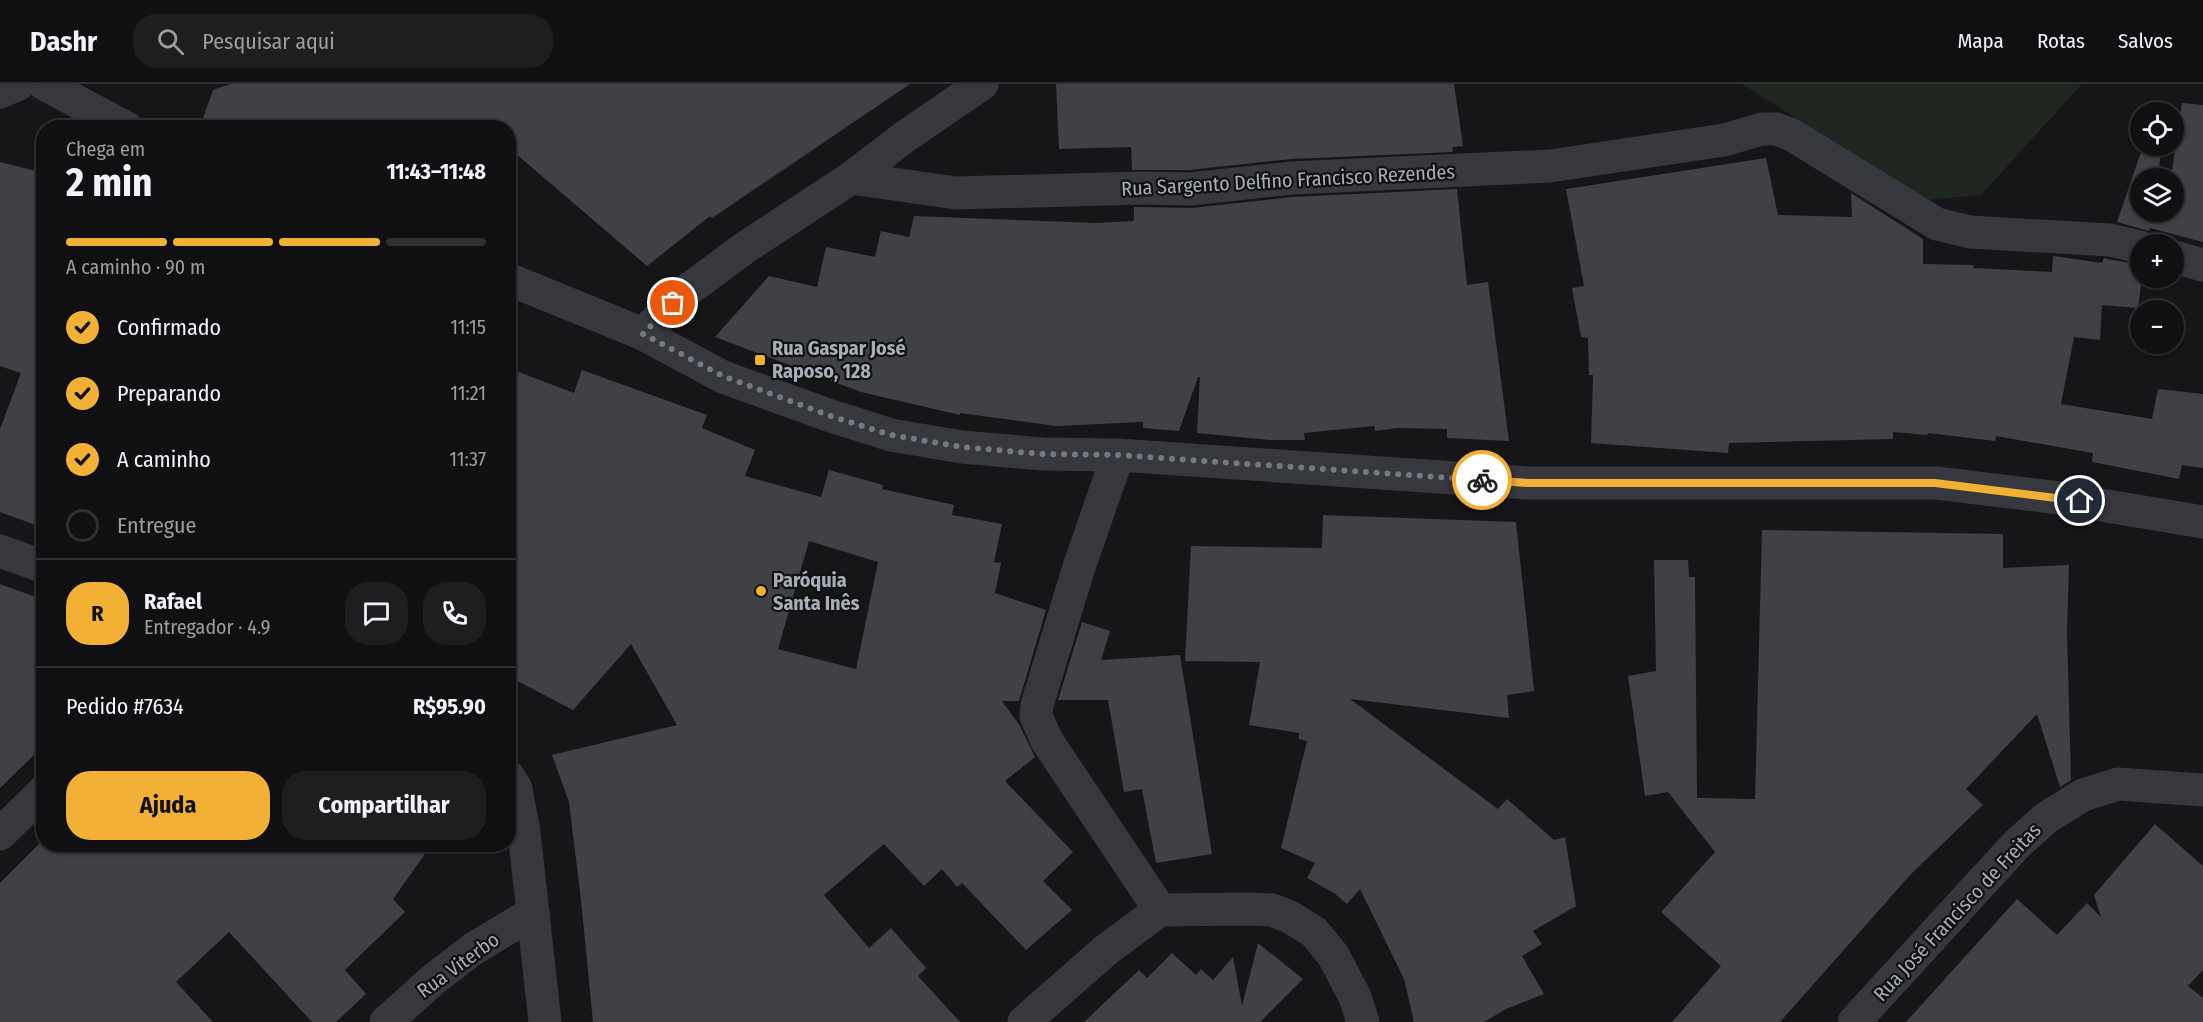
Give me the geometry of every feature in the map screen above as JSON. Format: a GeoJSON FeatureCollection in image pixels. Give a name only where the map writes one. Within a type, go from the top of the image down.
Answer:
{"type":"FeatureCollection","features":[{"type":"Feature","properties":{"kind":"street"},"geometry":{"type":"LineString","coordinates":[[0,92],[19,84]]}},
{"type":"Feature","properties":{"kind":"street"},"geometry":{"type":"LineString","coordinates":[[44,84],[112,120]]}},
{"type":"Feature","properties":{"kind":"street"},"geometry":{"type":"LineString","coordinates":[[643,334],[685,292],[746,247],[851,178],[903,138],[982,84]]}},
{"type":"Feature","properties":{"kind":"street","name":"Rua Sargento Delfino Francisco Rezendes"},"geometry":{"type":"LineString","coordinates":[[851,178],[956,193],[1143,188],[1190,189],[1292,178],[1550,166],[1724,140],[1762,129],[1776,129],[1792,135],[1937,224],[1970,232],[2109,240],[2130,245]]}},
{"type":"Feature","properties":{"kind":"street"},"geometry":{"type":"LineString","coordinates":[[516,282],[643,334],[723,376],[828,415],[891,435],[962,447],[1042,454],[1118,455],[1528,483],[1935,483],[2059,498],[2203,522]]}},
{"type":"Feature","properties":{"kind":"street"},"geometry":{"type":"LineString","coordinates":[[1118,455],[1079,567],[1037,705],[1036,717],[1047,741],[1160,910]]}},
{"type":"Feature","properties":{"kind":"street"},"geometry":{"type":"LineString","coordinates":[[0,551],[36,564]]}},
{"type":"Feature","properties":{"kind":"street","name":"Rua José Francisco de Freitas"},"geometry":{"type":"LineString","coordinates":[[1854,1022],[2016,845],[2046,818],[2083,795],[2118,784],[2203,790]]}},
{"type":"Feature","properties":{"kind":"street"},"geometry":{"type":"LineString","coordinates":[[516,789],[524,832],[545,1022]]}},
{"type":"Feature","properties":{"kind":"street"},"geometry":{"type":"LineString","coordinates":[[0,834],[36,799]]}},
{"type":"Feature","properties":{"kind":"street"},"geometry":{"type":"LineString","coordinates":[[1024,1022],[1106,950],[1160,910],[1272,910],[1290,917],[1314,932],[1333,955],[1355,997],[1363,1022]]}},
{"type":"Feature","properties":{"kind":"street","name":"Rua Viterbo"},"geometry":{"type":"LineString","coordinates":[[386,1022],[465,955],[533,913]]}},
{"type":"Feature","properties":{"kind":"shaded area"},"geometry":{"type":"Polygon","coordinates":[[[1742,84],[2082,84],[1981,195],[1925,200],[1742,84]]]}},
{"type":"Feature","properties":{"kind":"building"},"geometry":{"type":"Polygon","coordinates":[[[230,84],[910,84],[712,218],[710,216],[647,266],[516,154],[516,120],[202,120],[213,90],[230,84]]]}},
{"type":"Feature","properties":{"kind":"building"},"geometry":{"type":"Polygon","coordinates":[[[1056,84],[1454,84],[1463,146],[1452,147],[1453,152],[1291,159],[1189,170],[1132,170],[1131,147],[1059,149],[1056,84]]]}},
{"type":"Feature","properties":{"kind":"building"},"geometry":{"type":"Polygon","coordinates":[[[2184,103],[2203,105],[2203,242],[2184,237],[2184,234],[2173,234],[2150,228],[2149,231],[2117,222],[2130,184],[2130,222],[2184,222],[2184,168],[2172,168],[2174,156],[2184,156],[2184,103]]]}},
{"type":"Feature","properties":{"kind":"building"},"geometry":{"type":"Polygon","coordinates":[[[2140,156],[2161,156],[2159,168],[2135,168],[2140,156]]]}},
{"type":"Feature","properties":{"kind":"building"},"geometry":{"type":"Polygon","coordinates":[[[1766,158],[1778,215],[1852,217],[1851,193],[1923,239],[1923,264],[1974,265],[1973,268],[2052,272],[2053,256],[2102,263],[2104,258],[2130,263],[2130,288],[2141,288],[2139,300],[2130,300],[2130,307],[2102,305],[2100,340],[2074,337],[2061,404],[2152,419],[2158,389],[2203,394],[2203,468],[2182,465],[2179,479],[2092,462],[2093,453],[1996,436],[1995,441],[1928,433],[1927,435],[1893,432],[1893,439],[1729,443],[1728,453],[1591,443],[1593,375],[1589,375],[1588,338],[1581,337],[1572,288],[1584,286],[1566,189],[1766,158]]]}},
{"type":"Feature","properties":{"kind":"building"},"geometry":{"type":"Polygon","coordinates":[[[0,162],[36,171],[36,525],[0,512],[0,429],[21,373],[0,366],[0,162]]]}},
{"type":"Feature","properties":{"kind":"building"},"geometry":{"type":"Polygon","coordinates":[[[1457,189],[1467,285],[1488,282],[1509,441],[1447,438],[1447,429],[1397,428],[1375,431],[1374,426],[1304,433],[1305,440],[1270,440],[1197,433],[1200,377],[1198,377],[1179,431],[1143,428],[1143,422],[1056,426],[960,413],[960,415],[861,392],[715,337],[769,276],[817,287],[826,247],[875,257],[881,231],[909,237],[914,216],[1095,223],[1134,221],[1134,207],[1192,208],[1293,197],[1457,189]]]}},
{"type":"Feature","properties":{"kind":"building"},"geometry":{"type":"Polygon","coordinates":[[[582,370],[707,415],[702,428],[755,450],[745,476],[821,497],[829,470],[883,485],[882,489],[954,505],[952,515],[1002,524],[994,562],[1001,563],[995,593],[1046,610],[1019,701],[1002,701],[1020,726],[1035,757],[1005,781],[1073,852],[1043,881],[1072,910],[1026,950],[962,883],[957,887],[942,869],[924,886],[884,844],[824,895],[869,948],[891,928],[926,968],[918,976],[960,1022],[593,1022],[569,802],[552,755],[677,725],[631,644],[573,710],[516,680],[516,371],[574,393],[582,370]],[[809,541],[778,649],[856,669],[878,562],[809,541]]]}},
{"type":"Feature","properties":{"kind":"building"},"geometry":{"type":"Polygon","coordinates":[[[1323,515],[1516,522],[1534,691],[1507,695],[1509,718],[1350,699],[1498,809],[1507,799],[1554,840],[1565,837],[1576,906],[1533,931],[1542,944],[1522,956],[1544,994],[1506,1009],[1484,1022],[1414,1022],[1404,979],[1360,889],[1347,904],[1334,893],[1307,878],[1315,863],[1281,848],[1307,741],[1299,739],[1299,733],[1249,725],[1260,662],[1185,661],[1191,546],[1322,548],[1323,515]]]}},
{"type":"Feature","properties":{"kind":"building"},"geometry":{"type":"Polygon","coordinates":[[[1762,530],[2003,534],[2003,568],[2069,565],[2067,633],[2071,780],[2060,787],[2037,714],[1966,789],[1983,805],[1911,874],[1780,1022],[1672,1022],[1721,966],[1661,912],[1715,852],[1668,792],[1645,796],[1628,676],[1656,671],[1654,560],[1688,560],[1689,577],[1695,577],[1697,798],[1755,799],[1762,530]]]}},
{"type":"Feature","properties":{"kind":"building"},"geometry":{"type":"Polygon","coordinates":[[[0,584],[36,597],[36,753],[0,788],[0,584]]]}},
{"type":"Feature","properties":{"kind":"building"},"geometry":{"type":"Polygon","coordinates":[[[1082,622],[1110,631],[1101,660],[1180,655],[1212,854],[1156,863],[1142,789],[1124,792],[1108,700],[1058,700],[1082,622]]]}},
{"type":"Feature","properties":{"kind":"building"},"geometry":{"type":"Polygon","coordinates":[[[2155,824],[2203,866],[2203,970],[2188,986],[2203,998],[2203,1022],[1906,1022],[2017,899],[2057,935],[2087,903],[2101,917],[2094,895],[2155,824]]]}},
{"type":"Feature","properties":{"kind":"building"},"geometry":{"type":"Polygon","coordinates":[[[36,847],[36,852],[426,852],[393,899],[405,912],[345,970],[366,994],[336,1022],[312,1022],[229,932],[176,982],[213,1022],[0,1022],[0,883],[36,847]]]}},
{"type":"Feature","properties":{"kind":"building"},"geometry":{"type":"Polygon","coordinates":[[[1258,943],[1303,979],[1260,1022],[1084,1022],[1139,970],[1147,978],[1172,953],[1196,975],[1201,969],[1213,980],[1233,957],[1242,1006],[1258,943]]]}},
{"type":"Feature","properties":{"kind":"way so far"},"geometry":{"type":"LineString","coordinates":[[673,303],[643,334],[723,376],[828,415],[891,435],[962,447],[1042,454],[1118,455],[1482,480]]}},
{"type":"Feature","properties":{"kind":"place","name":"Rua Gaspar José Raposo, 128"},"geometry":{"type":"Point","coordinates":[760,360]}},
{"type":"Feature","properties":{"kind":"place","name":"Paróquia Santa Inês"},"geometry":{"type":"Point","coordinates":[761,591]}},
{"type":"Feature","properties":{"kind":"route"},"geometry":{"type":"LineString","coordinates":[[1482,480],[1528,483],[1935,483],[2080,501]]}}]}
